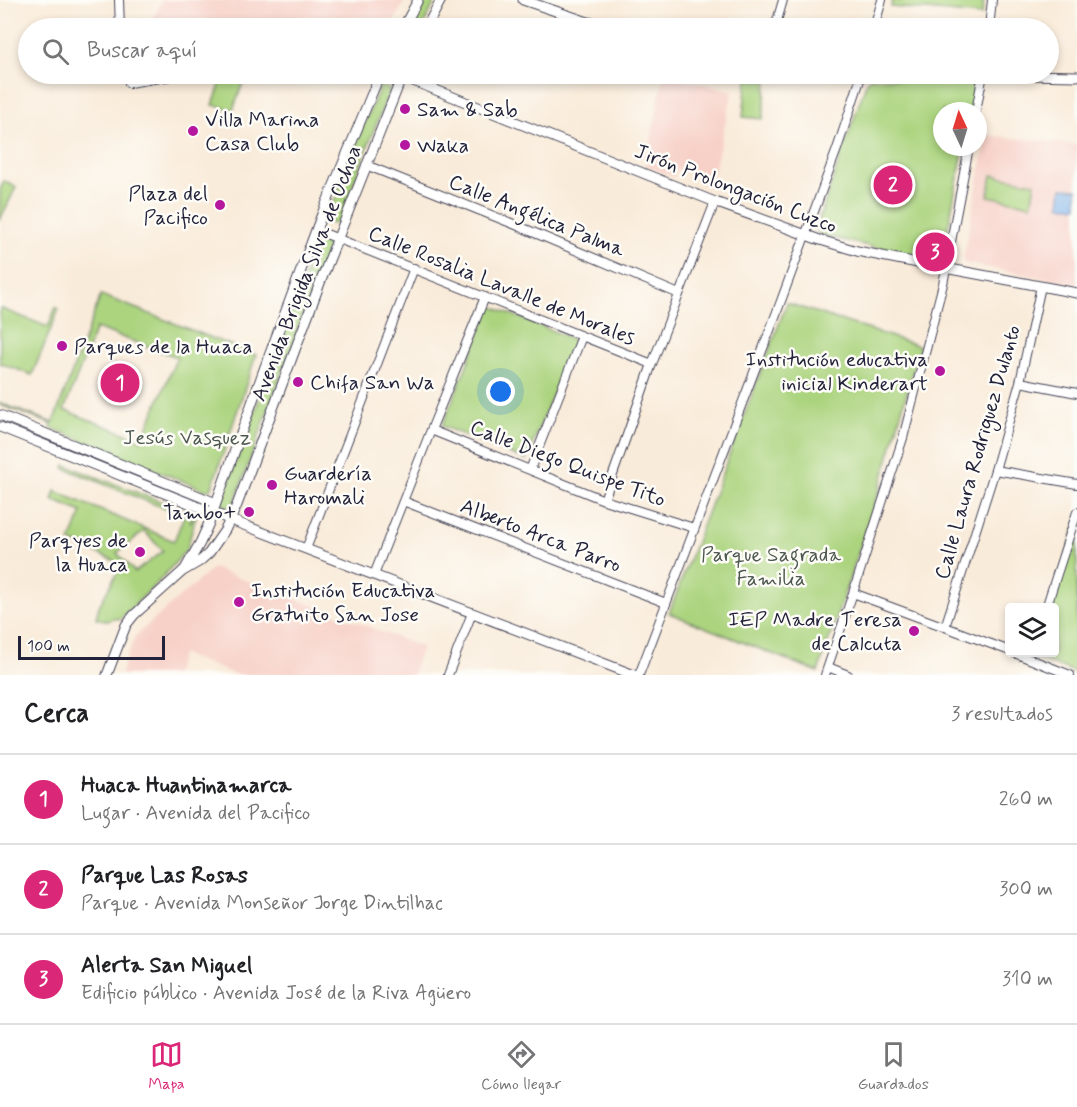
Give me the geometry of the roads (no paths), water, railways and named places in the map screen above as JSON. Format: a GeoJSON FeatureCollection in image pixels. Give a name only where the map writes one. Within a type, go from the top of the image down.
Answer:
{"type":"FeatureCollection","features":[{"type":"Feature","properties":{"kind":"street"},"geometry":{"type":"LineString","coordinates":[[119,0],[120,18]]}},
{"type":"Feature","properties":{"kind":"street"},"geometry":{"type":"LineString","coordinates":[[408,18],[418,0]]}},
{"type":"Feature","properties":{"kind":"street"},"geometry":{"type":"LineString","coordinates":[[431,18],[441,0]]}},
{"type":"Feature","properties":{"kind":"street"},"geometry":{"type":"LineString","coordinates":[[523,0],[576,18]]}},
{"type":"Feature","properties":{"kind":"street"},"geometry":{"type":"LineString","coordinates":[[778,18],[783,0]]}},
{"type":"Feature","properties":{"kind":"street"},"geometry":{"type":"LineString","coordinates":[[877,18],[882,0]]}},
{"type":"Feature","properties":{"kind":"street"},"geometry":{"type":"LineString","coordinates":[[990,18],[992,0]]}},
{"type":"Feature","properties":{"kind":"street"},"geometry":{"type":"LineString","coordinates":[[1059,76],[1077,76]]}},
{"type":"Feature","properties":{"kind":"street","name":"Avenida Brigida Silva de Ochoa"},"geometry":{"type":"LineString","coordinates":[[183,571],[200,543],[213,513],[316,230],[376,84]]}},
{"type":"Feature","properties":{"kind":"street","name":"Avenida Brigida Silva de Ochoa"},"geometry":{"type":"LineString","coordinates":[[107,675],[126,625],[183,571],[209,553],[230,520],[396,84]]}},
{"type":"Feature","properties":{"kind":"street","name":"Jirón Prolongación Cuzco"},"geometry":{"type":"LineString","coordinates":[[425,84],[715,202],[805,235],[857,251],[1077,293]]}},
{"type":"Feature","properties":{"kind":"street"},"geometry":{"type":"LineString","coordinates":[[639,675],[777,312],[859,84]]}},
{"type":"Feature","properties":{"kind":"street"},"geometry":{"type":"LineString","coordinates":[[978,102],[981,84]]}},
{"type":"Feature","properties":{"kind":"street"},"geometry":{"type":"LineString","coordinates":[[848,675],[826,671],[903,438],[947,269],[967,156]]}},
{"type":"Feature","properties":{"kind":"street","name":"Calle Angélica Palma"},"geometry":{"type":"LineString","coordinates":[[366,165],[527,229],[679,294]]}},
{"type":"Feature","properties":{"kind":"street"},"geometry":{"type":"LineString","coordinates":[[604,500],[652,364],[715,202]]}},
{"type":"Feature","properties":{"kind":"street","name":"Calle Rosalia Lavalle de Morales"},"geometry":{"type":"LineString","coordinates":[[316,230],[652,364]]}},
{"type":"Feature","properties":{"kind":"street"},"geometry":{"type":"LineString","coordinates":[[306,549],[414,268]]}},
{"type":"Feature","properties":{"kind":"street","name":"Calle Laura Rodriguez Dulanto"},"geometry":{"type":"LineString","coordinates":[[945,627],[995,470],[1020,382],[1041,286]]}},
{"type":"Feature","properties":{"kind":"street"},"geometry":{"type":"LineString","coordinates":[[375,575],[485,297]]}},
{"type":"Feature","properties":{"kind":"street"},"geometry":{"type":"LineString","coordinates":[[530,470],[582,336]]}},
{"type":"Feature","properties":{"kind":"street"},"geometry":{"type":"LineString","coordinates":[[1020,382],[1077,393]]}},
{"type":"Feature","properties":{"kind":"street"},"geometry":{"type":"LineString","coordinates":[[0,415],[216,503]]}},
{"type":"Feature","properties":{"kind":"street"},"geometry":{"type":"LineString","coordinates":[[0,427],[230,520],[634,675]]}},
{"type":"Feature","properties":{"kind":"street","name":"Calle Diego Quispe Tito"},"geometry":{"type":"LineString","coordinates":[[431,430],[604,500],[694,528]]}},
{"type":"Feature","properties":{"kind":"street"},"geometry":{"type":"LineString","coordinates":[[995,470],[1077,484]]}},
{"type":"Feature","properties":{"kind":"street","name":"Alberto Arca Parro"},"geometry":{"type":"LineString","coordinates":[[403,501],[666,603]]}},
{"type":"Feature","properties":{"kind":"street"},"geometry":{"type":"LineString","coordinates":[[1048,603],[1077,512]]}},
{"type":"Feature","properties":{"kind":"street"},"geometry":{"type":"LineString","coordinates":[[853,593],[1005,650]]}},
{"type":"Feature","properties":{"kind":"street"},"geometry":{"type":"LineString","coordinates":[[448,675],[472,613]]}},
{"type":"Feature","properties":{"kind":"street"},"geometry":{"type":"LineString","coordinates":[[1032,657],[1070,675]]}},
{"type":"Feature","properties":{"kind":"water"},"geometry":{"type":"Polygon","coordinates":[[[1062,188],[1077,189],[1077,207],[1060,205],[1062,188]]]}},
{"type":"Feature","properties":{"kind":"place","name":"Sam & Sab"},"geometry":{"type":"Point","coordinates":[405,109]}},
{"type":"Feature","properties":{"kind":"place","name":"Villa Marina Casa Club"},"geometry":{"type":"Point","coordinates":[193,131]}},
{"type":"Feature","properties":{"kind":"place","name":"Waka"},"geometry":{"type":"Point","coordinates":[405,145]}},
{"type":"Feature","properties":{"kind":"place","name":"Parque Las Rosas"},"geometry":{"type":"Point","coordinates":[893,185]}},
{"type":"Feature","properties":{"kind":"place","name":"Plaza del Pacifico"},"geometry":{"type":"Point","coordinates":[220,205]}},
{"type":"Feature","properties":{"kind":"place","name":"Alerta San Miguel"},"geometry":{"type":"Point","coordinates":[935,252]}},
{"type":"Feature","properties":{"kind":"place","name":"Parques de la Huaca"},"geometry":{"type":"Point","coordinates":[62,346]}},
{"type":"Feature","properties":{"kind":"place","name":"Institución educativa inicial Kinderart"},"geometry":{"type":"Point","coordinates":[940,371]}},
{"type":"Feature","properties":{"kind":"place","name":"Chifa San Wa"},"geometry":{"type":"Point","coordinates":[298,382]}},
{"type":"Feature","properties":{"kind":"place","name":"Huaca Huantinamarca"},"geometry":{"type":"Point","coordinates":[120,383]}},
{"type":"Feature","properties":{"kind":"place","name":"Guardería Haromali"},"geometry":{"type":"Point","coordinates":[272,485]}},
{"type":"Feature","properties":{"kind":"place","name":"Tambo+"},"geometry":{"type":"Point","coordinates":[249,512]}},
{"type":"Feature","properties":{"kind":"place","name":"Parqyes de la Huaca"},"geometry":{"type":"Point","coordinates":[140,552]}},
{"type":"Feature","properties":{"kind":"place","name":"Institución Educativa Gratuito San Jose"},"geometry":{"type":"Point","coordinates":[239,602]}},
{"type":"Feature","properties":{"kind":"place","name":"IEP Madre Teresa de Calcuta"},"geometry":{"type":"Point","coordinates":[914,631]}},
{"type":"Feature","properties":{"kind":"park label","name":"Jesús Vasquez"},"geometry":{"type":"Point","coordinates":[187,437]}},
{"type":"Feature","properties":{"kind":"park label","name":"Parque Sagrada Familia"},"geometry":{"type":"Point","coordinates":[771,566]}}]}
